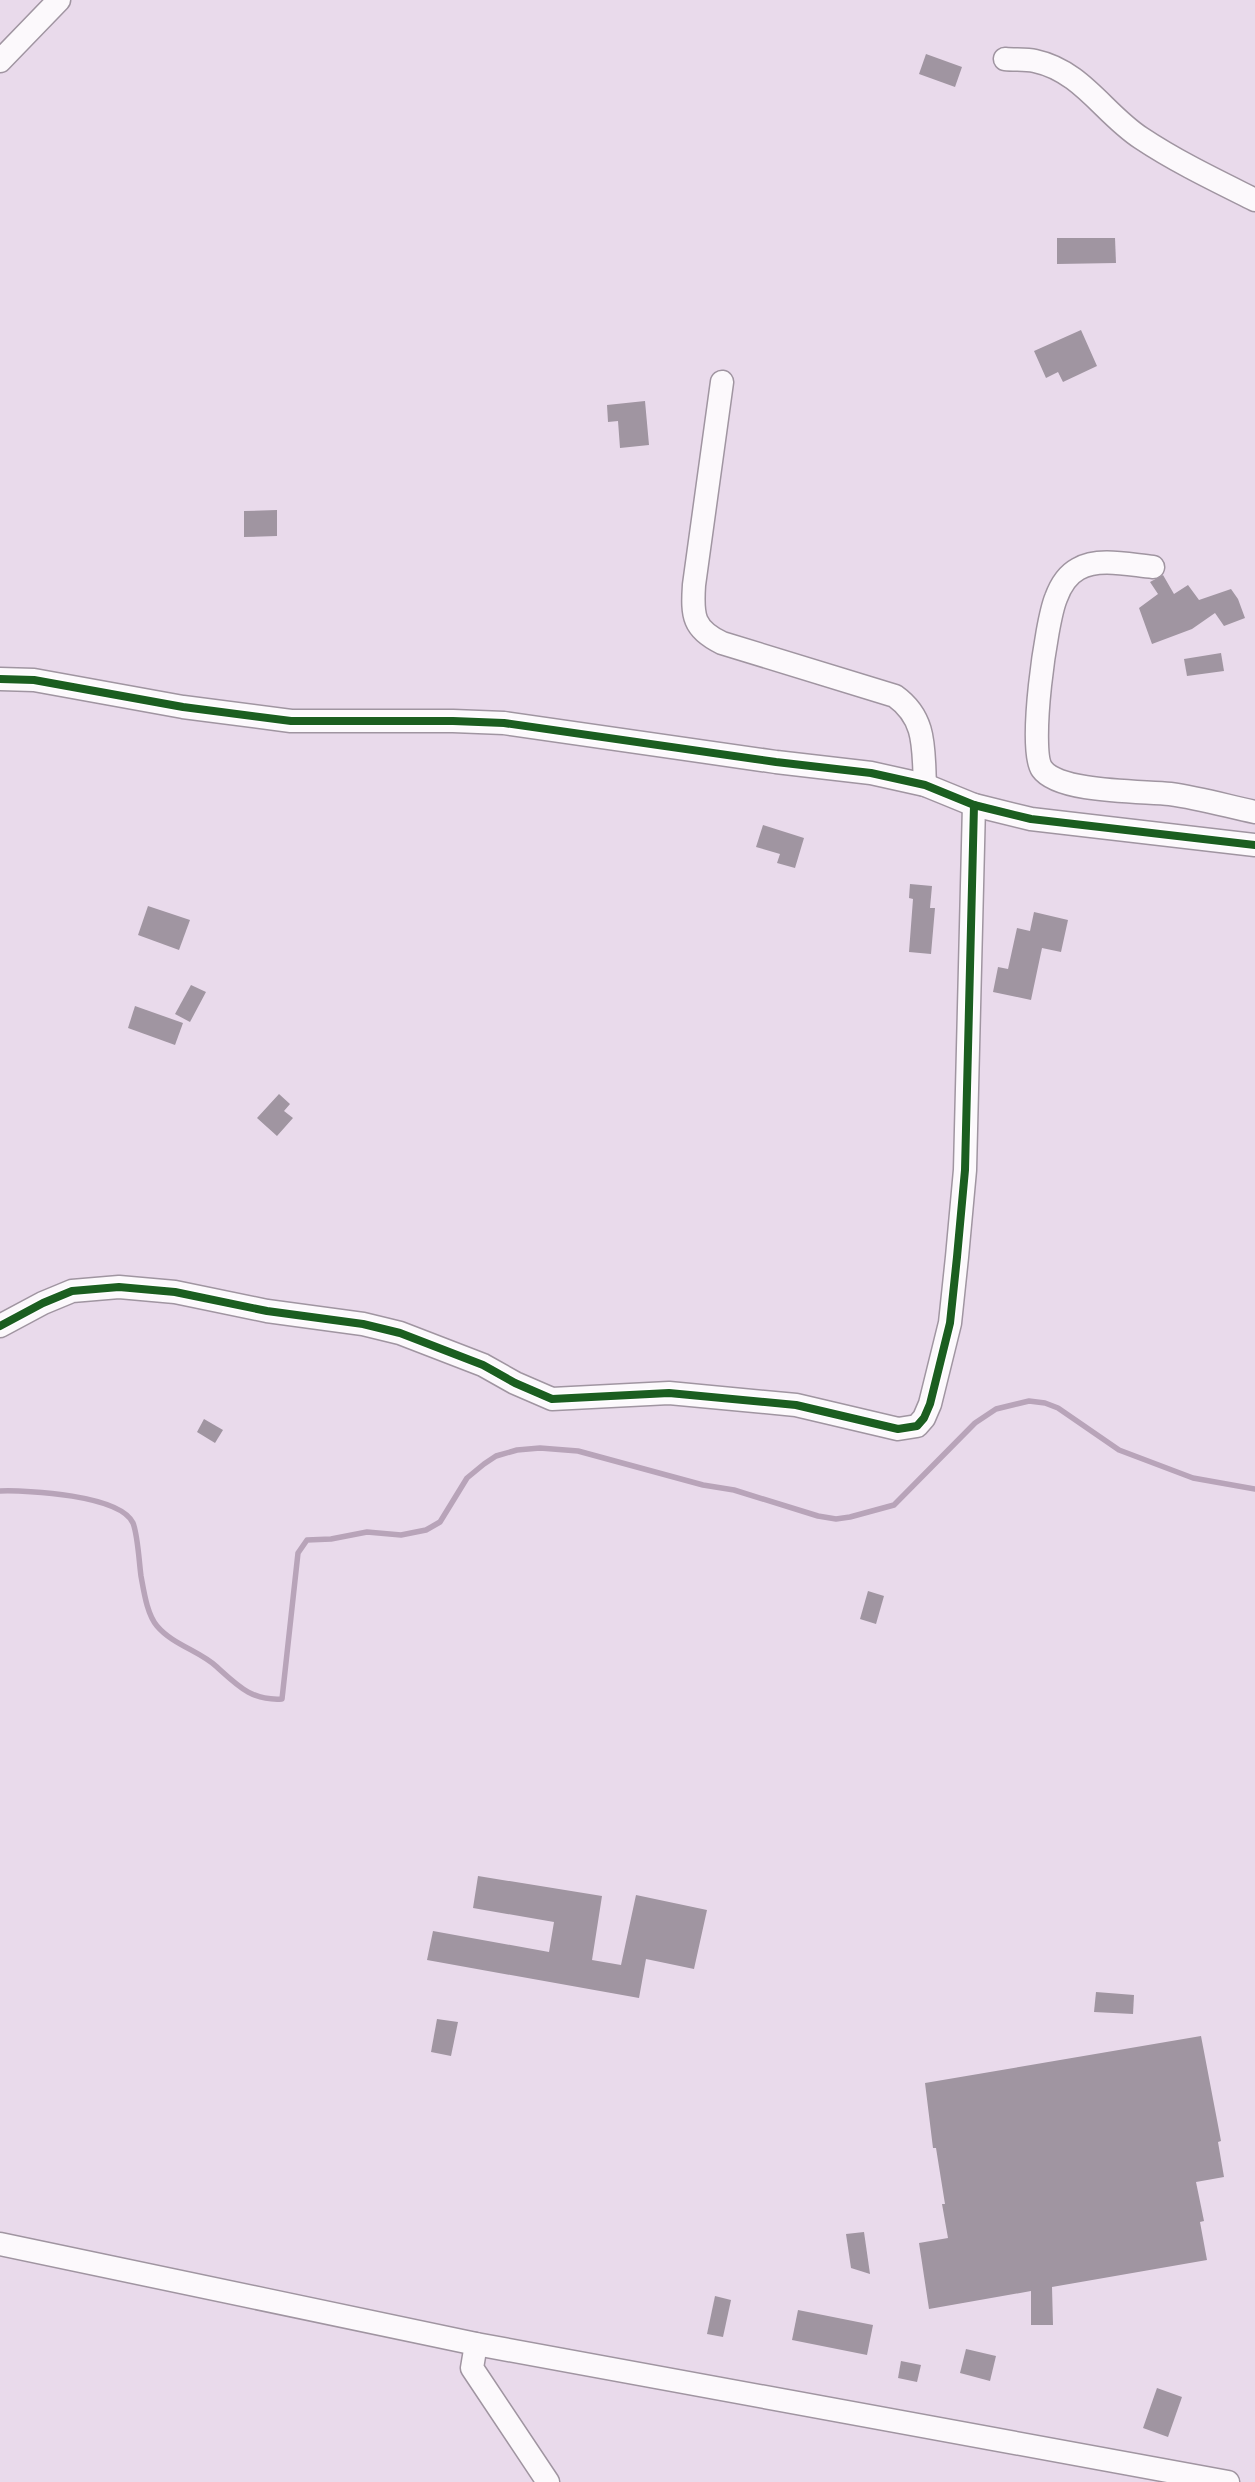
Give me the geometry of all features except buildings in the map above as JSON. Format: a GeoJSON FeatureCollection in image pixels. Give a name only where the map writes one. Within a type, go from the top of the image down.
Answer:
{"type":"FeatureCollection","features":[{"type":"Feature","properties":{"kind":"street"},"geometry":{"type":"LineString","coordinates":[[0,62],[59,0]]}},
{"type":"Feature","properties":{"kind":"street"},"geometry":{"type":"LineString","coordinates":[[1005,59],[1034,61],[1052,66],[1075,78],[1088,88],[1114,118],[1143,140],[1255,200]]}},
{"type":"Feature","properties":{"kind":"street"},"geometry":{"type":"LineString","coordinates":[[722,382],[694,585],[692,607],[696,621],[707,636],[722,643],[896,696],[914,712],[919,725],[925,785]]}},
{"type":"Feature","properties":{"kind":"street"},"geometry":{"type":"LineString","coordinates":[[1153,567],[1096,562],[1078,569],[1063,583],[1055,600],[1048,627],[1036,730],[1036,754],[1042,770],[1055,779],[1074,785],[1128,792],[1169,794],[1255,812]]}},
{"type":"Feature","properties":{"kind":"street"},"geometry":{"type":"LineString","coordinates":[[0,679],[34,680],[235,715],[291,721],[453,721],[504,723],[776,762],[871,773],[925,785],[974,805],[1031,819],[1255,845]]}},
{"type":"Feature","properties":{"kind":"street"},"geometry":{"type":"LineString","coordinates":[[0,1326],[43,1303],[72,1291],[119,1287],[175,1292],[267,1311],[363,1324],[400,1333],[483,1365],[522,1387],[552,1399],[669,1393],[796,1405],[898,1429],[917,1426],[924,1418],[930,1404],[950,1323],[965,1170],[974,805]]}},
{"type":"Feature","properties":{"kind":"street"},"geometry":{"type":"LineString","coordinates":[[1222,840],[1255,824]]}},
{"type":"Feature","properties":{"kind":"street"},"geometry":{"type":"LineString","coordinates":[[0,2244],[476,2344],[1228,2482]]}},
{"type":"Feature","properties":{"kind":"street"},"geometry":{"type":"LineString","coordinates":[[476,2344],[472,2368],[548,2482]]}},
{"type":"Feature","properties":{"kind":"waterway"},"geometry":{"type":"LineString","coordinates":[[0,1491],[51,1493],[72,1496],[111,1506],[125,1514],[135,1528],[145,1596],[148,1609],[157,1626],[163,1633],[210,1661],[246,1691],[262,1698],[282,1699],[298,1553],[307,1540],[331,1539],[367,1532],[401,1535],[426,1530],[440,1522],[467,1478],[496,1456],[517,1450],[540,1448],[578,1451],[703,1485],[734,1490],[818,1516],[836,1519],[894,1505],[975,1423],[996,1409],[1029,1401],[1045,1403],[1058,1408],[1119,1450],[1193,1478],[1255,1489]]}},
{"type":"Feature","properties":{"kind":"cycle path"},"geometry":{"type":"LineString","coordinates":[[0,679],[34,680],[183,707],[291,721],[453,721],[504,723],[776,762],[871,773],[925,785],[974,805],[1031,819],[1255,845]]}},
{"type":"Feature","properties":{"kind":"cycle path"},"geometry":{"type":"LineString","coordinates":[[0,1326],[43,1303],[72,1291],[119,1287],[175,1292],[267,1311],[363,1324],[400,1333],[483,1365],[515,1383],[552,1399],[669,1393],[796,1405],[898,1429],[917,1426],[924,1418],[930,1404],[950,1323],[965,1170],[974,805]]}}]}
